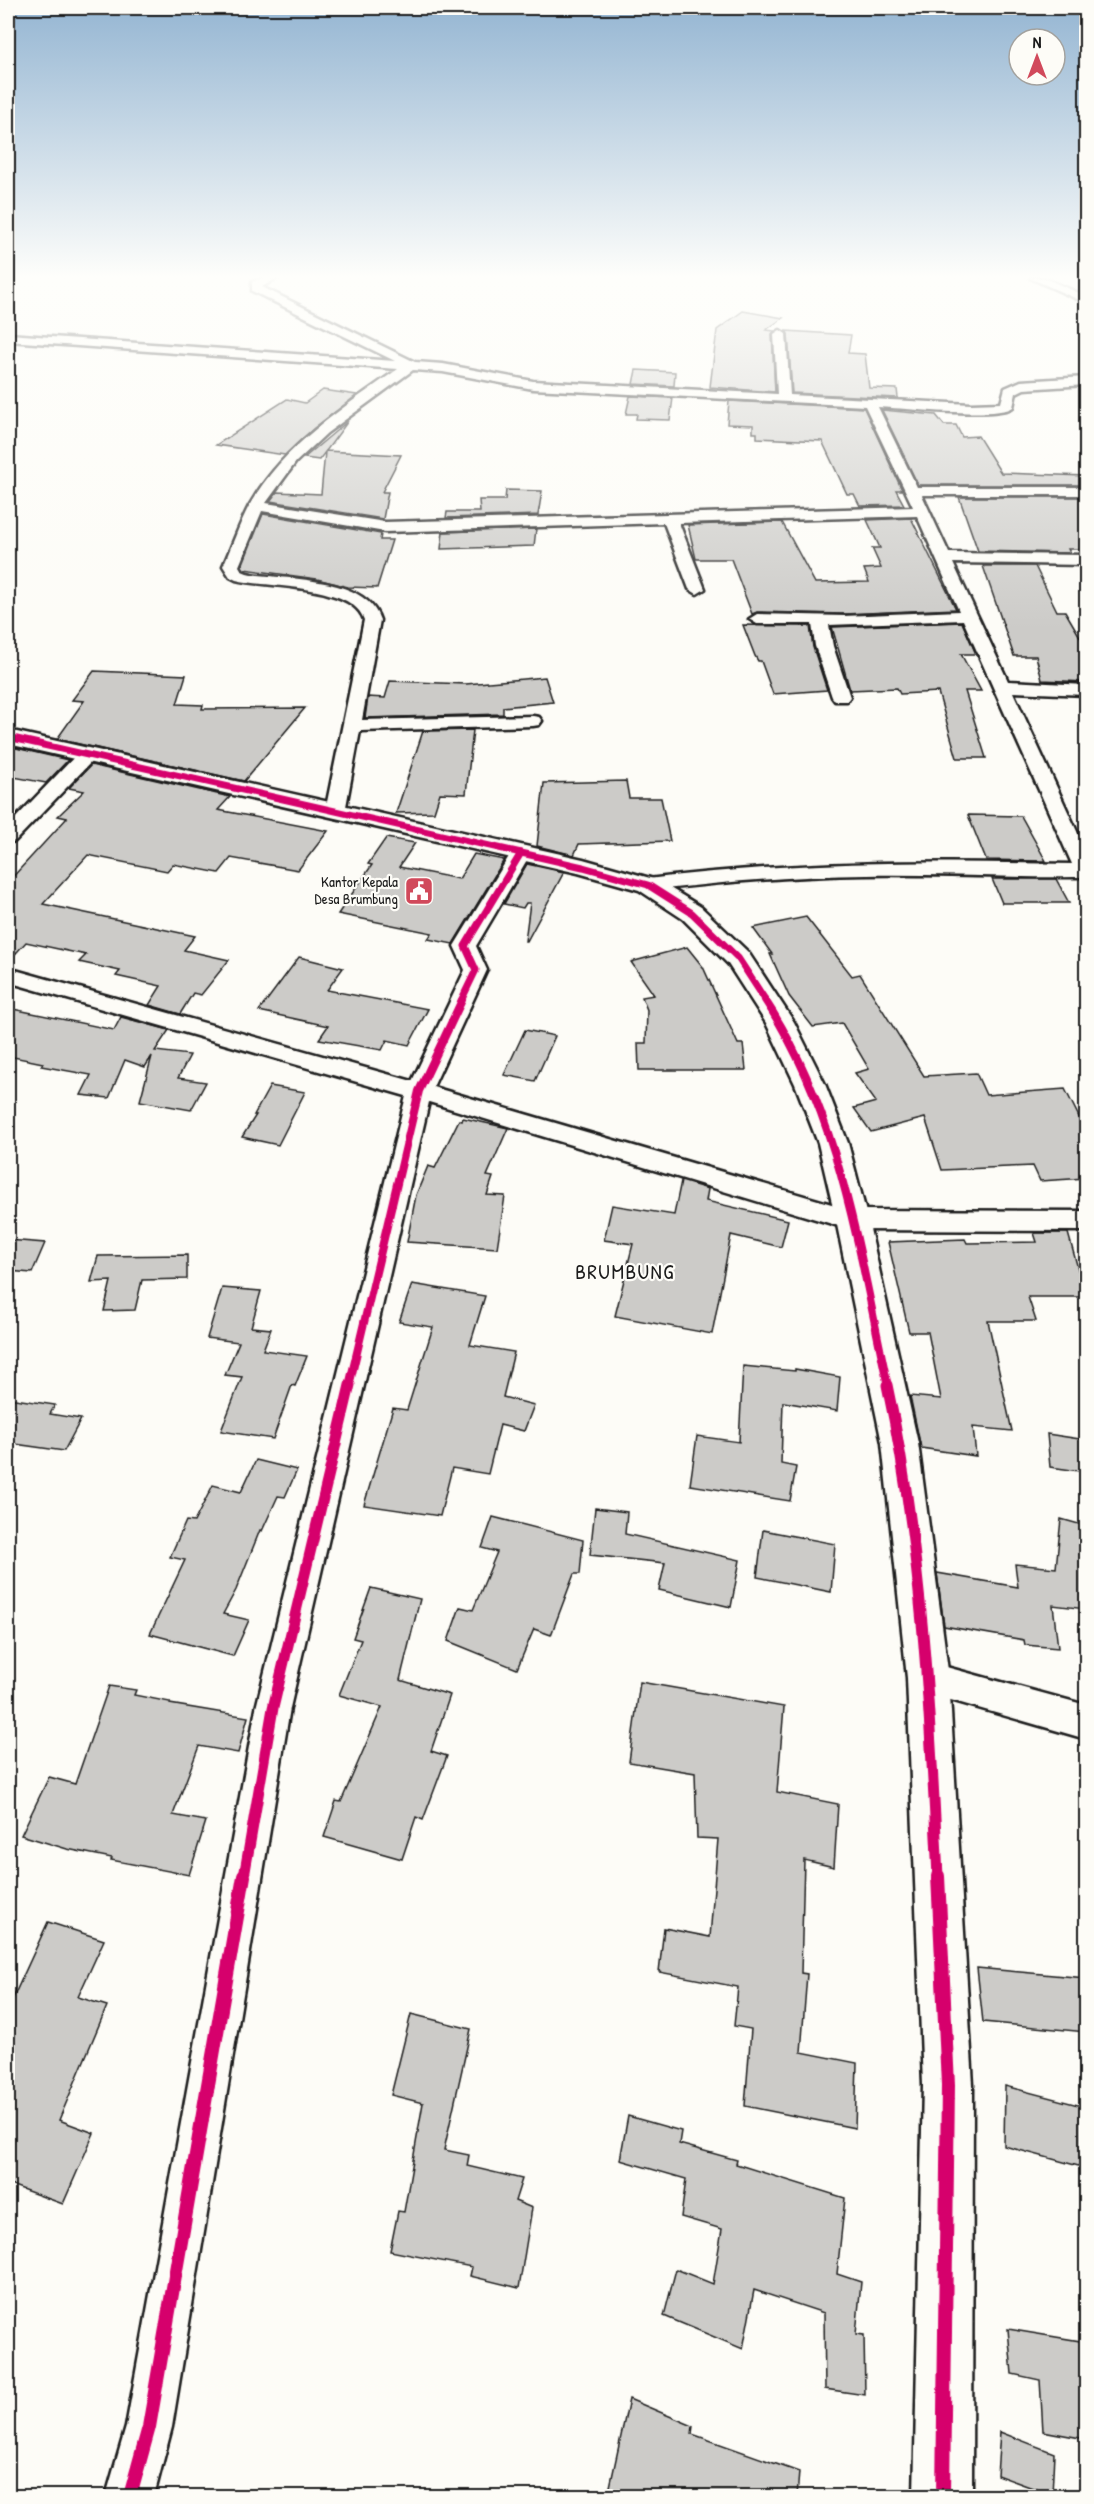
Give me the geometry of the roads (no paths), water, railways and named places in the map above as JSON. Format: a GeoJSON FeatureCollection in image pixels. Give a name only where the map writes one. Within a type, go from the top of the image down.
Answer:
{"type":"FeatureCollection","features":[{"type":"Feature","properties":{"kind":"street"},"geometry":{"type":"LineString","coordinates":[[335,812],[372,620],[370,612],[356,598],[242,577],[231,566],[257,506],[291,459],[322,430],[370,395]]}},
{"type":"Feature","properties":{"kind":"street"},"geometry":{"type":"LineString","coordinates":[[722,395],[992,408],[1008,404],[1011,395]]}},
{"type":"Feature","properties":{"kind":"street"},"geometry":{"type":"LineString","coordinates":[[648,885],[706,876],[772,870],[929,868],[1085,871],[922,511],[869,402]]}},
{"type":"Feature","properties":{"kind":"street"},"geometry":{"type":"LineString","coordinates":[[911,491],[1086,491]]}},
{"type":"Feature","properties":{"kind":"street"},"geometry":{"type":"LineString","coordinates":[[257,506],[385,527],[922,511]]}},
{"type":"Feature","properties":{"kind":"street"},"geometry":{"type":"LineString","coordinates":[[670,519],[697,589]]}},
{"type":"Feature","properties":{"kind":"street"},"geometry":{"type":"LineString","coordinates":[[943,558],[1086,560]]}},
{"type":"Feature","properties":{"kind":"street"},"geometry":{"type":"LineString","coordinates":[[757,619],[791,618],[820,621],[969,615]]}},
{"type":"Feature","properties":{"kind":"street"},"geometry":{"type":"LineString","coordinates":[[820,621],[824,646],[842,697]]}},
{"type":"Feature","properties":{"kind":"street"},"geometry":{"type":"LineString","coordinates":[[1001,686],[1086,690]]}},
{"type":"Feature","properties":{"kind":"street"},"geometry":{"type":"LineString","coordinates":[[350,726],[533,721]]}},
{"type":"Feature","properties":{"kind":"street"},"geometry":{"type":"LineString","coordinates":[[8,736],[583,867],[648,885],[692,913],[738,958],[780,1022],[810,1084],[832,1143],[852,1220],[900,1443],[928,1677],[948,2085],[943,2496]]}},
{"type":"Feature","properties":{"kind":"street"},"geometry":{"type":"LineString","coordinates":[[8,837],[87,755]]}},
{"type":"Feature","properties":{"kind":"street"},"geometry":{"type":"LineString","coordinates":[[130,2496],[149,2427],[273,1708],[419,1091],[476,970],[465,945],[521,853]]}},
{"type":"Feature","properties":{"kind":"street"},"geometry":{"type":"LineString","coordinates":[[8,975],[419,1091],[852,1220],[1086,1221]]}},
{"type":"Feature","properties":{"kind":"street"},"geometry":{"type":"LineString","coordinates":[[928,1677],[1086,1722]]}},
{"type":"Feature","properties":{"kind":"place","name":"Kantor Kepala Desa Brumbung"},"geometry":{"type":"Point","coordinates":[419,891]}},
{"type":"Feature","properties":{"kind":"district","name":"BRUMBUNG"},"geometry":{"type":"Point","coordinates":[625,1272]}}]}
